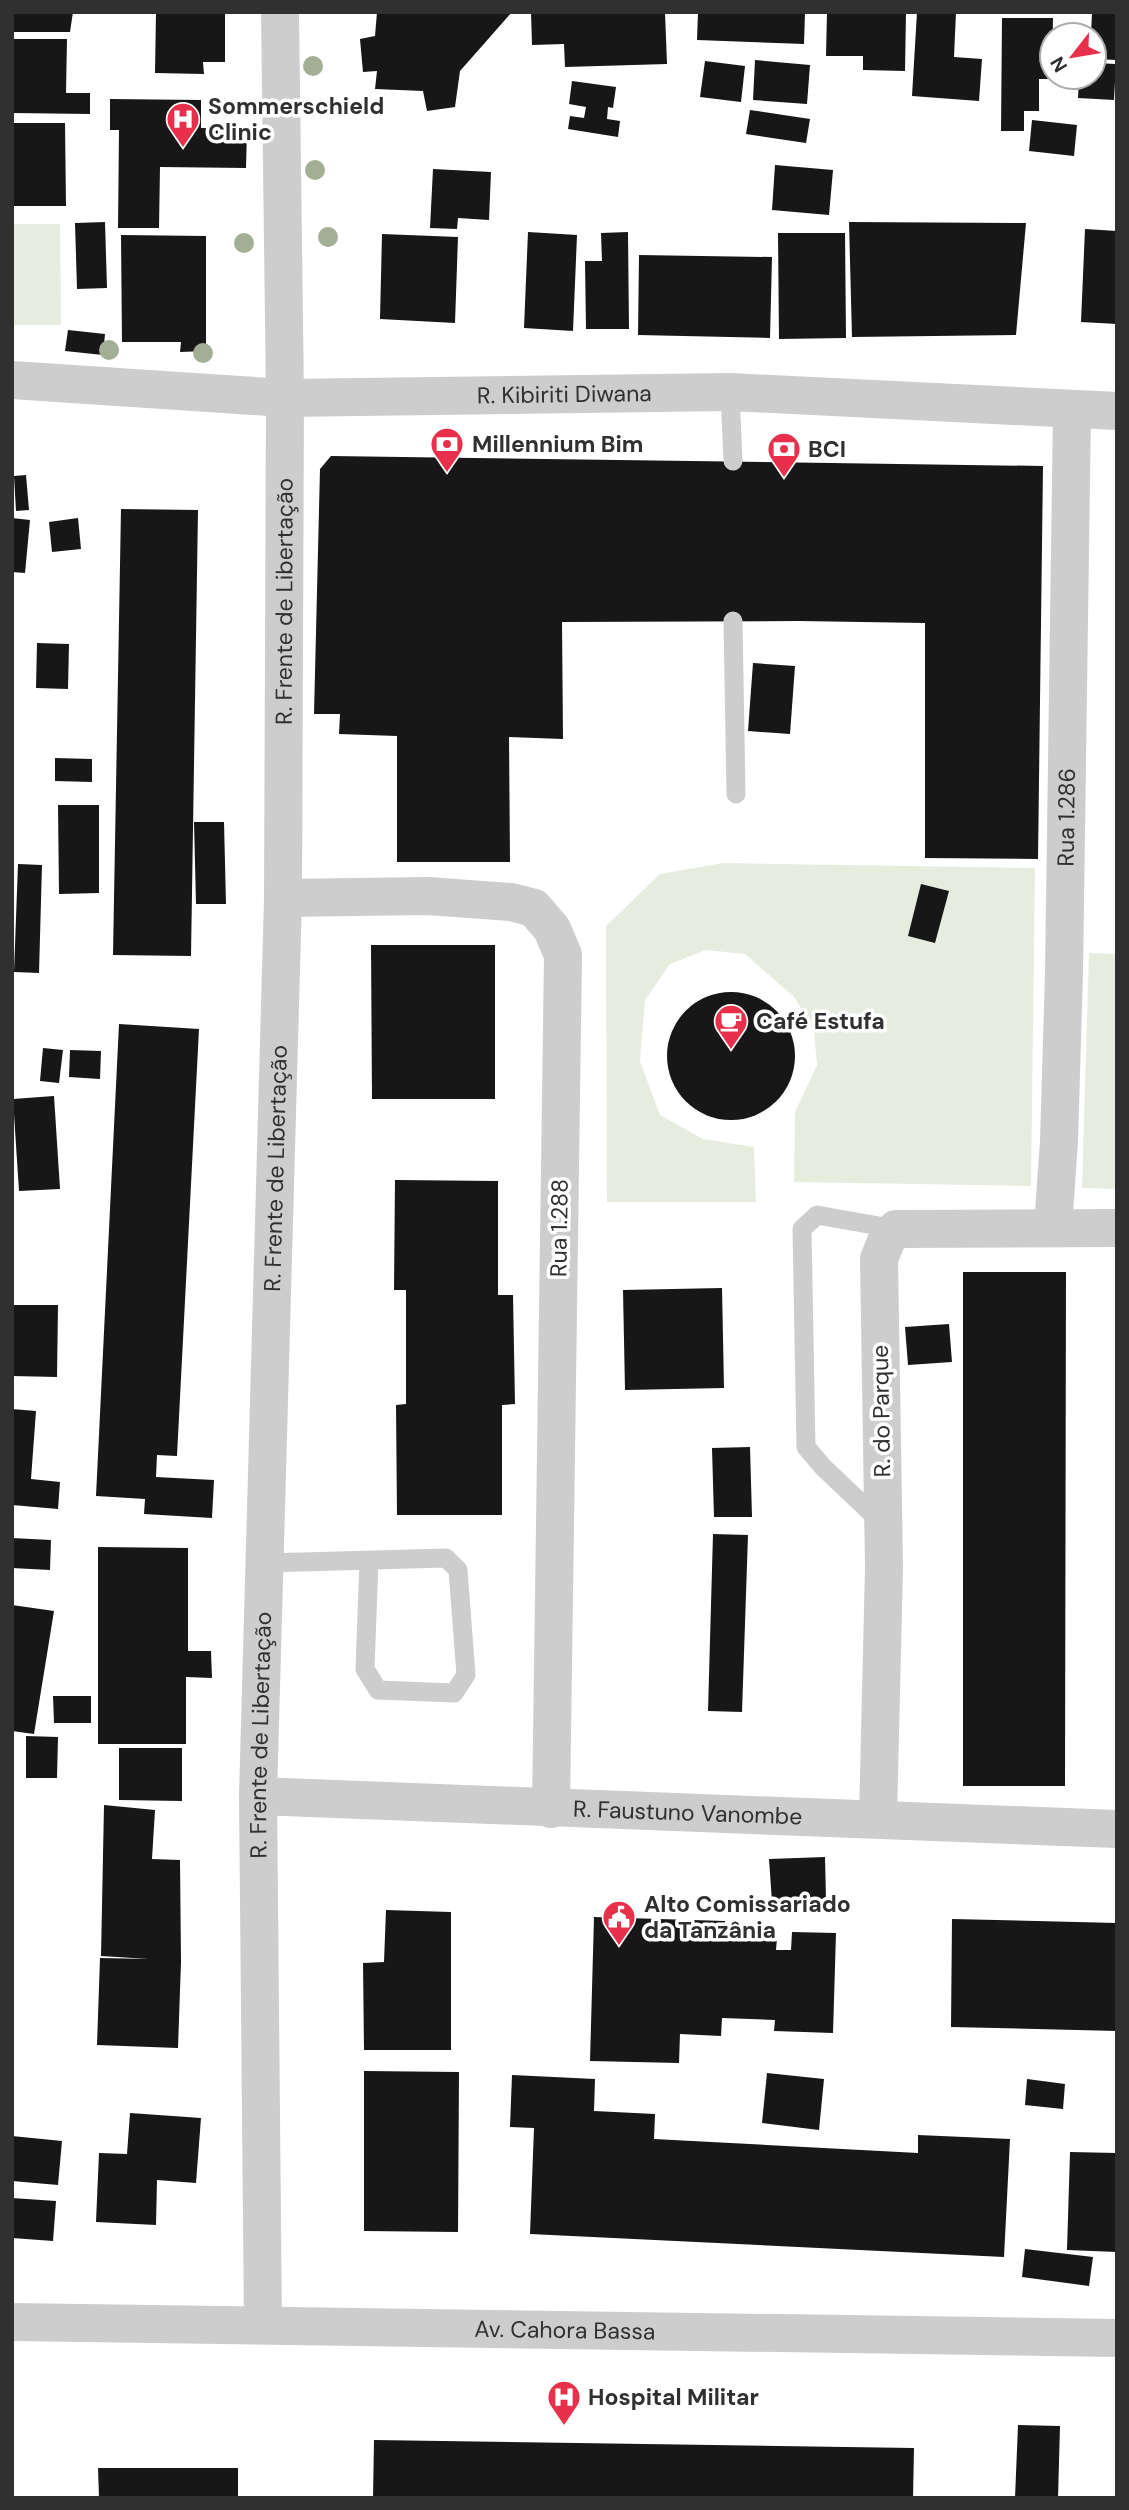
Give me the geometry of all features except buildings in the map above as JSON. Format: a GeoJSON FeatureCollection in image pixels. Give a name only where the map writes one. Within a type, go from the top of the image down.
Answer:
{"type":"FeatureCollection","features":[{"type":"Feature","properties":{"kind":"street","name":"R. Frente de Libertação"},"geometry":{"type":"LineString","coordinates":[[263,2325],[258,1796],[283,898],[285,398],[281,12]]}},
{"type":"Feature","properties":{"kind":"street","name":"R. Kibiriti Diwana"},"geometry":{"type":"LineString","coordinates":[[12,380],[285,398],[730,392],[1117,411]]}},
{"type":"Feature","properties":{"kind":"street","name":"Rua 1.286"},"geometry":{"type":"LineString","coordinates":[[1053,1227],[1059,1141],[1064,973],[1072,410]]}},
{"type":"Feature","properties":{"kind":"street","name":"Rua 1.288"},"geometry":{"type":"LineString","coordinates":[[283,898],[428,896],[511,902],[534,908],[552,929],[563,955],[551,1809]]}},
{"type":"Feature","properties":{"kind":"street"},"geometry":{"type":"LineString","coordinates":[[896,1229],[1117,1228]]}},
{"type":"Feature","properties":{"kind":"street","name":"R. do Parque"},"geometry":{"type":"LineString","coordinates":[[878,1818],[884,1567],[878,1259],[887,1239],[896,1229]]}},
{"type":"Feature","properties":{"kind":"street","name":"R. Faustuno Vanombe"},"geometry":{"type":"LineString","coordinates":[[258,1796],[1117,1829]]}},
{"type":"Feature","properties":{"kind":"street","name":"Av. Cahora Bassa"},"geometry":{"type":"LineString","coordinates":[[12,2322],[1117,2338]]}},
{"type":"Feature","properties":{"kind":"lane"},"geometry":{"type":"LineString","coordinates":[[730,392],[733,461]]}},
{"type":"Feature","properties":{"kind":"lane"},"geometry":{"type":"LineString","coordinates":[[733,621],[736,794]]}},
{"type":"Feature","properties":{"kind":"lane"},"geometry":{"type":"LineString","coordinates":[[883,1524],[822,1467],[806,1447],[802,1229],[817,1215],[896,1229]]}},
{"type":"Feature","properties":{"kind":"lane"},"geometry":{"type":"LineString","coordinates":[[265,1563],[369,1560],[446,1558],[458,1570],[466,1675],[454,1693],[378,1690],[365,1669],[369,1560]]}},
{"type":"Feature","properties":{"kind":"green space"},"geometry":{"type":"Polygon","coordinates":[[[12,224],[60,224],[61,325],[12,325],[12,224]]]}},
{"type":"Feature","properties":{"kind":"green space"},"geometry":{"type":"Polygon","coordinates":[[[723,863],[1035,868],[1031,1186],[794,1182],[795,1112],[817,1065],[814,1032],[795,998],[745,954],[706,950],[670,964],[645,1000],[640,1061],[660,1115],[703,1139],[754,1147],[756,1202],[607,1202],[606,926],[660,874],[723,863]]]}},
{"type":"Feature","properties":{"kind":"green space"},"geometry":{"type":"Polygon","coordinates":[[[1089,953],[1117,954],[1117,1189],[1082,1188],[1089,953]]]}},
{"type":"Feature","properties":{"kind":"place","name":"Sommerschield Clinic"},"geometry":{"type":"Point","coordinates":[183,149]}},
{"type":"Feature","properties":{"kind":"place","name":"Millennium Bim"},"geometry":{"type":"Point","coordinates":[447,474]}},
{"type":"Feature","properties":{"kind":"place","name":"BCI"},"geometry":{"type":"Point","coordinates":[784,479]}},
{"type":"Feature","properties":{"kind":"place","name":"Café Estufa"},"geometry":{"type":"Point","coordinates":[731,1051]}},
{"type":"Feature","properties":{"kind":"place","name":"Alto Comissariado da Tanzânia"},"geometry":{"type":"Point","coordinates":[619,1947]}},
{"type":"Feature","properties":{"kind":"place","name":"Hospital Militar"},"geometry":{"type":"Point","coordinates":[564,2427]}}]}
